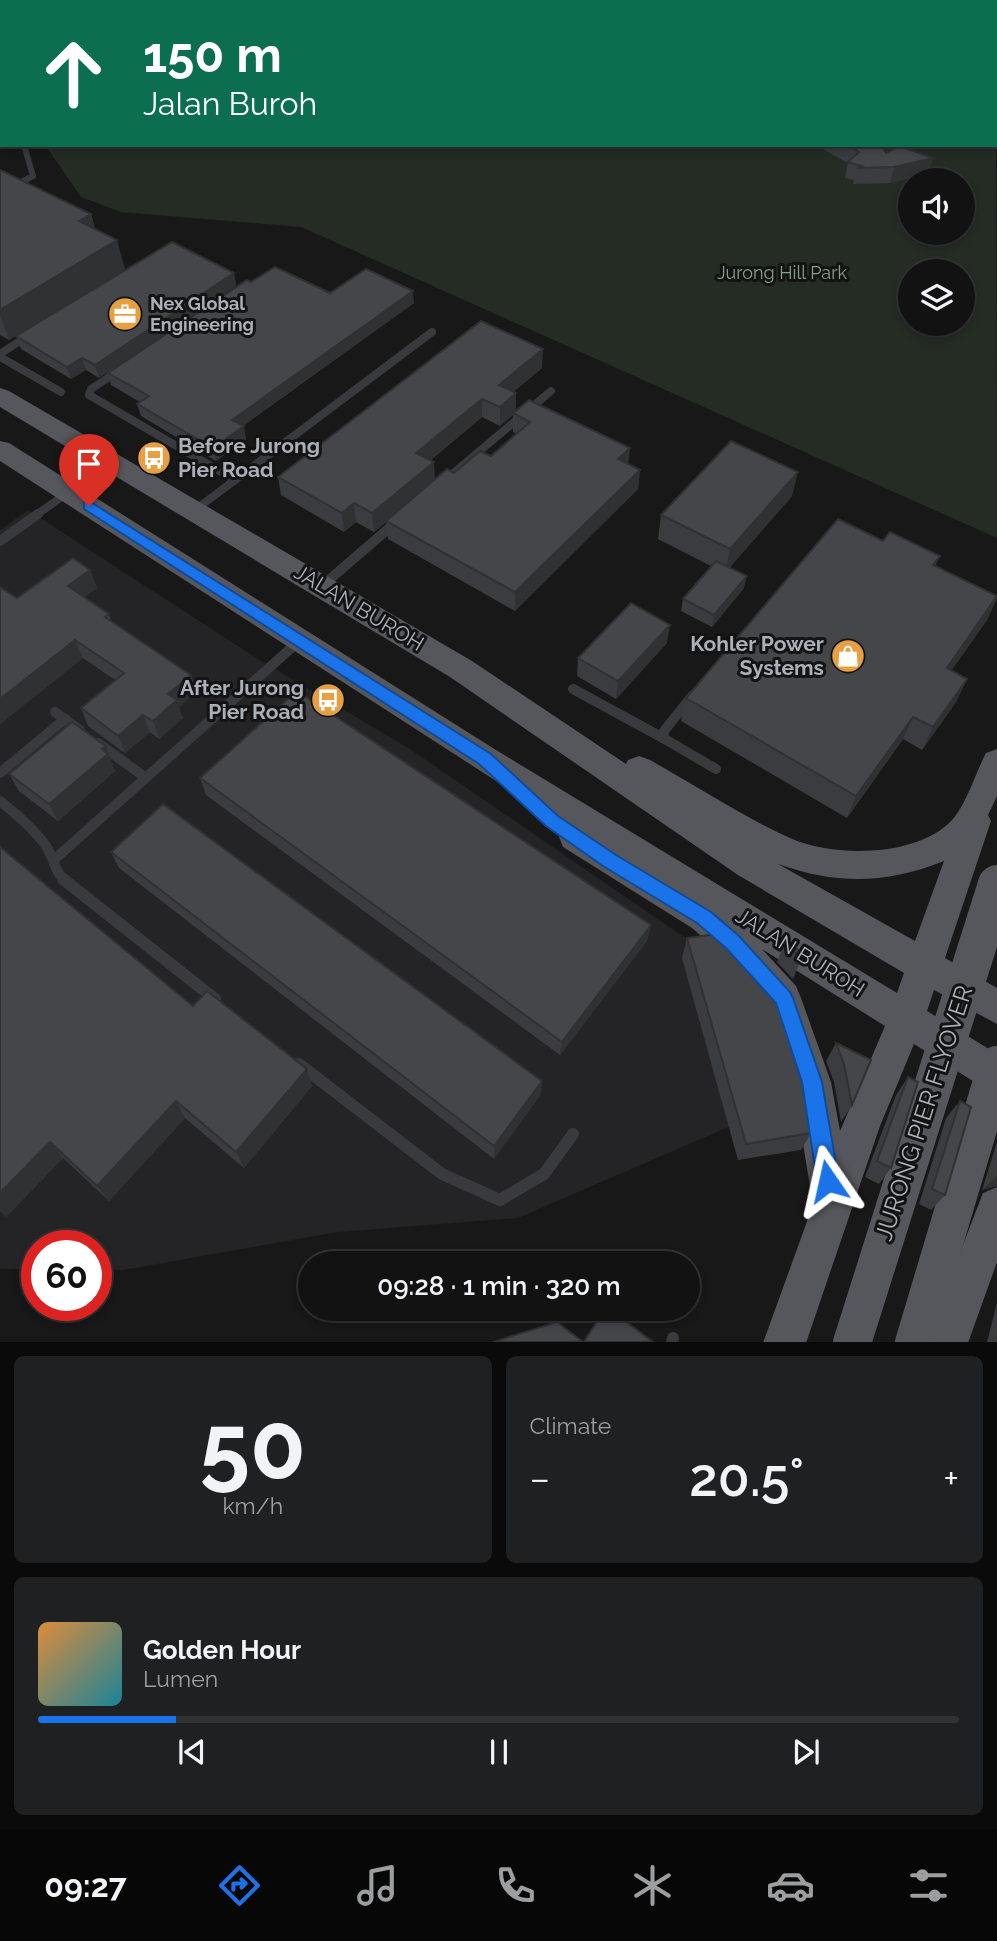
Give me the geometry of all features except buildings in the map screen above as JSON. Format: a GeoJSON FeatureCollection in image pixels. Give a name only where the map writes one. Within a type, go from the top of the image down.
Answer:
{"type":"FeatureCollection","features":[{"type":"Feature","properties":{"kind":"main road","name":"JALAN BUROH"},"geometry":{"type":"LineString","coordinates":[[0,396],[461,670],[750,865],[925,965],[991,998]]}},
{"type":"Feature","properties":{"kind":"main road","name":"JALAN BUROH"},"geometry":{"type":"LineString","coordinates":[[0,449],[298,642],[997,1075]]}},
{"type":"Feature","properties":{"kind":"main road"},"geometry":{"type":"LineString","coordinates":[[461,670],[783,850],[818,860],[868,866],[911,859],[947,845],[966,828],[991,776]]}},
{"type":"Feature","properties":{"kind":"main road"},"geometry":{"type":"LineString","coordinates":[[485,759],[552,821],[609,861],[704,918],[733,942],[783,998],[812,1082],[833,1205]]}},
{"type":"Feature","properties":{"kind":"main road"},"geometry":{"type":"LineString","coordinates":[[784,1342],[861,1126],[906,1019],[991,776]]}},
{"type":"Feature","properties":{"kind":"main road","name":"JURONG PIER FLYOVER"},"geometry":{"type":"LineString","coordinates":[[852,1342],[997,884]]}},
{"type":"Feature","properties":{"kind":"main road"},"geometry":{"type":"LineString","coordinates":[[906,1019],[991,998]]}},
{"type":"Feature","properties":{"kind":"main road"},"geometry":{"type":"LineString","coordinates":[[914,1342],[997,1065]]}},
{"type":"Feature","properties":{"kind":"main road"},"geometry":{"type":"LineString","coordinates":[[946,1342],[997,1207]]}},
{"type":"Feature","properties":{"kind":"lane"},"geometry":{"type":"LineString","coordinates":[[3,192],[33,176],[25,147]]}},
{"type":"Feature","properties":{"kind":"lane"},"geometry":{"type":"LineString","coordinates":[[3,192],[18,196]]}},
{"type":"Feature","properties":{"kind":"lane"},"geometry":{"type":"LineString","coordinates":[[35,332],[0,355],[61,392]]}},
{"type":"Feature","properties":{"kind":"lane"},"geometry":{"type":"LineString","coordinates":[[194,511],[432,332]]}},
{"type":"Feature","properties":{"kind":"lane"},"geometry":{"type":"LineString","coordinates":[[124,367],[91,389],[89,395],[235,480]]}},
{"type":"Feature","properties":{"kind":"lane"},"geometry":{"type":"LineString","coordinates":[[436,488],[551,390]]}},
{"type":"Feature","properties":{"kind":"lane"},"geometry":{"type":"LineString","coordinates":[[0,541],[68,492]]}},
{"type":"Feature","properties":{"kind":"lane"},"geometry":{"type":"LineString","coordinates":[[321,586],[404,515]]}},
{"type":"Feature","properties":{"kind":"lane"},"geometry":{"type":"LineString","coordinates":[[56,858],[298,642]]}},
{"type":"Feature","properties":{"kind":"lane"},"geometry":{"type":"LineString","coordinates":[[663,738],[664,731],[701,685]]}},
{"type":"Feature","properties":{"kind":"lane"},"geometry":{"type":"LineString","coordinates":[[573,689],[716,768]]}},
{"type":"Feature","properties":{"kind":"lane"},"geometry":{"type":"LineString","coordinates":[[0,773],[60,716],[146,778]]}},
{"type":"Feature","properties":{"kind":"lane"},"geometry":{"type":"LineString","coordinates":[[0,801],[23,820],[56,858],[60,877],[228,1009]]}},
{"type":"Feature","properties":{"kind":"lane"},"geometry":{"type":"LineString","coordinates":[[290,1058],[442,1174],[500,1200],[544,1174],[573,1134]]}},
{"type":"Feature","properties":{"kind":"shaded area"},"geometry":{"type":"Polygon","coordinates":[[[28,510],[258,659],[410,749],[694,944],[763,1112],[518,1218],[338,1232],[123,1270],[112,1270],[112,1230],[21,1230],[21,1269],[0,1269],[0,530],[28,510]]]}},
{"type":"Feature","properties":{"kind":"green space","name":"Jurong Hill Park"},"geometry":{"type":"Polygon","coordinates":[[[46,147],[996,147],[997,538],[301,227],[121,212],[81,197],[46,147]]]}},
{"type":"Feature","properties":{"kind":"place","name":"Nex Global Engineering"},"geometry":{"type":"Point","coordinates":[125,314]}},
{"type":"Feature","properties":{"kind":"place","name":"Before Jurong Pier Road"},"geometry":{"type":"Point","coordinates":[154,458]}},
{"type":"Feature","properties":{"kind":"place","name":"Kohler Power Systems"},"geometry":{"type":"Point","coordinates":[848,656]}},
{"type":"Feature","properties":{"kind":"place","name":"After Jurong Pier Road"},"geometry":{"type":"Point","coordinates":[328,700]}},
{"type":"Feature","properties":{"kind":"route"},"geometry":{"type":"LineString","coordinates":[[89,506],[485,759],[552,821],[609,861],[704,918],[733,942],[783,998],[812,1082],[828,1181]]}}]}
